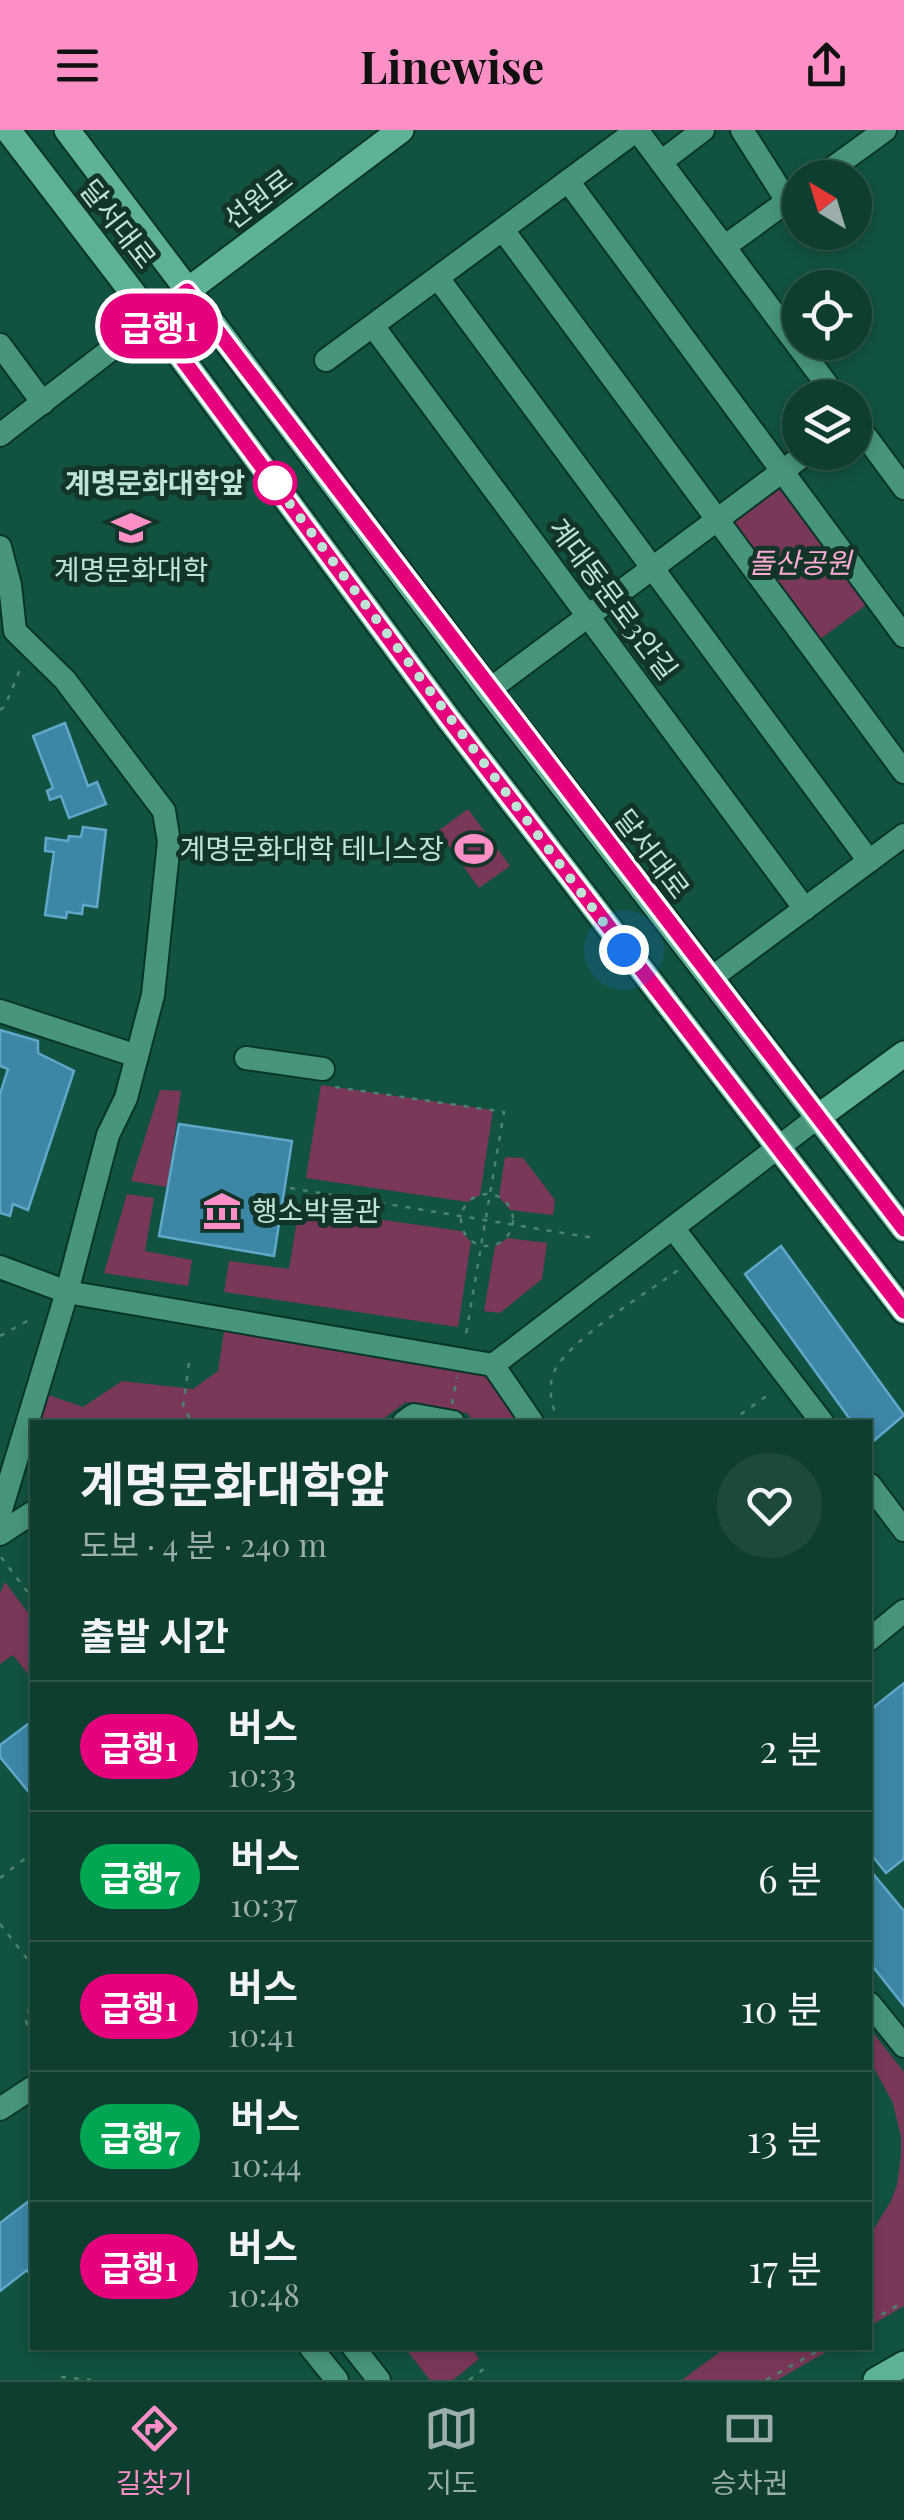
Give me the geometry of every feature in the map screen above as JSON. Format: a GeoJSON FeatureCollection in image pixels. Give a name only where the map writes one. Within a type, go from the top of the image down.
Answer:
{"type":"FeatureCollection","features":[{"type":"Feature","properties":{"kind":"main road","name":"달서대로"},"geometry":{"type":"LineString","coordinates":[[8,130],[448,718],[904,1311]]}},
{"type":"Feature","properties":{"kind":"main road","name":"달서대로"},"geometry":{"type":"LineString","coordinates":[[66,130],[489,690],[904,1229]]}},
{"type":"Feature","properties":{"kind":"main road","name":"선원로"},"geometry":{"type":"LineString","coordinates":[[187,291],[401,130]]}},
{"type":"Feature","properties":{"kind":"main road"},"geometry":{"type":"LineString","coordinates":[[818,1116],[904,1054]]}},
{"type":"Feature","properties":{"kind":"main road"},"geometry":{"type":"LineString","coordinates":[[876,2380],[904,2364]]}},
{"type":"Feature","properties":{"kind":"street"},"geometry":{"type":"LineString","coordinates":[[326,360],[637,130],[823,380]]}},
{"type":"Feature","properties":{"kind":"street"},"geometry":{"type":"LineString","coordinates":[[661,162],[703,130]]}},
{"type":"Feature","properties":{"kind":"street"},"geometry":{"type":"LineString","coordinates":[[742,130],[782,181]]}},
{"type":"Feature","properties":{"kind":"street"},"geometry":{"type":"LineString","coordinates":[[843,160],[884,130]]}},
{"type":"Feature","properties":{"kind":"street"},"geometry":{"type":"LineString","coordinates":[[568,182],[904,636]]}},
{"type":"Feature","properties":{"kind":"street"},"geometry":{"type":"LineString","coordinates":[[724,246],[782,205]]}},
{"type":"Feature","properties":{"kind":"street"},"geometry":{"type":"LineString","coordinates":[[503,230],[904,772]]}},
{"type":"Feature","properties":{"kind":"street","name":"계대동문로3안길"},"geometry":{"type":"LineString","coordinates":[[438,278],[869,860]]}},
{"type":"Feature","properties":{"kind":"street","name":"선원로"},"geometry":{"type":"LineString","coordinates":[[0,435],[187,291]]}},
{"type":"Feature","properties":{"kind":"street","name":"계대동문로3안길"},"geometry":{"type":"LineString","coordinates":[[373,326],[805,909]]}},
{"type":"Feature","properties":{"kind":"street"},"geometry":{"type":"LineString","coordinates":[[0,345],[44,403]]}},
{"type":"Feature","properties":{"kind":"street"},"geometry":{"type":"LineString","coordinates":[[872,445],[904,488]]}},
{"type":"Feature","properties":{"kind":"street"},"geometry":{"type":"LineString","coordinates":[[489,690],[785,470]]}},
{"type":"Feature","properties":{"kind":"street"},"geometry":{"type":"LineString","coordinates":[[0,547],[10,585],[12,638],[65,680],[164,811],[168,842],[153,995],[126,1098],[108,1135],[67,1292],[0,1513]]}},
{"type":"Feature","properties":{"kind":"street"},"geometry":{"type":"LineString","coordinates":[[710,978],[904,835]]}},
{"type":"Feature","properties":{"kind":"street"},"geometry":{"type":"LineString","coordinates":[[0,1011],[137,1056]]}},
{"type":"Feature","properties":{"kind":"street"},"geometry":{"type":"LineString","coordinates":[[246,1058],[326,1078]]}},
{"type":"Feature","properties":{"kind":"street"},"geometry":{"type":"LineString","coordinates":[[0,1266],[67,1292],[493,1365],[818,1116]]}},
{"type":"Feature","properties":{"kind":"street"},"geometry":{"type":"LineString","coordinates":[[672,1228],[820,1420]]}},
{"type":"Feature","properties":{"kind":"street"},"geometry":{"type":"LineString","coordinates":[[493,1365],[531,1420]]}},
{"type":"Feature","properties":{"kind":"street"},"geometry":{"type":"LineString","coordinates":[[407,1420],[414,1415],[452,1416]]}},
{"type":"Feature","properties":{"kind":"street"},"geometry":{"type":"LineString","coordinates":[[872,1488],[904,1530]]}},
{"type":"Feature","properties":{"kind":"street"},"geometry":{"type":"LineString","coordinates":[[0,1534],[30,1514]]}},
{"type":"Feature","properties":{"kind":"street"},"geometry":{"type":"LineString","coordinates":[[872,1636],[904,1611]]}},
{"type":"Feature","properties":{"kind":"street"},"geometry":{"type":"LineString","coordinates":[[872,2006],[904,2046]]}},
{"type":"Feature","properties":{"kind":"street"},"geometry":{"type":"LineString","coordinates":[[0,2108],[30,2089]]}},
{"type":"Feature","properties":{"kind":"street"},"geometry":{"type":"LineString","coordinates":[[314,2350],[336,2380]]}},
{"type":"Feature","properties":{"kind":"street"},"geometry":{"type":"LineString","coordinates":[[356,2350],[379,2380]]}},
{"type":"Feature","properties":{"kind":"path"},"geometry":{"type":"LineString","coordinates":[[0,710],[21,664],[12,638]]}},
{"type":"Feature","properties":{"kind":"path"},"geometry":{"type":"LineString","coordinates":[[326,1078],[504,1112],[452,1416]]}},
{"type":"Feature","properties":{"kind":"path"},"geometry":{"type":"LineString","coordinates":[[290,1188],[594,1238]]}},
{"type":"Feature","properties":{"kind":"path"},"geometry":{"type":"LineString","coordinates":[[491,1195],[506,1202],[513,1218],[502,1241],[482,1246],[465,1234],[462,1216],[468,1203],[491,1195]]}},
{"type":"Feature","properties":{"kind":"path"},"geometry":{"type":"LineString","coordinates":[[559,1420],[553,1405],[551,1380],[565,1355],[696,1257]]}},
{"type":"Feature","properties":{"kind":"path"},"geometry":{"type":"LineString","coordinates":[[0,1336],[32,1319]]}},
{"type":"Feature","properties":{"kind":"path"},"geometry":{"type":"LineString","coordinates":[[189,1363],[182,1407],[191,1420]]}},
{"type":"Feature","properties":{"kind":"path"},"geometry":{"type":"LineString","coordinates":[[733,1420],[789,1379]]}},
{"type":"Feature","properties":{"kind":"path"},"geometry":{"type":"LineString","coordinates":[[1,1557],[30,1595]]}},
{"type":"Feature","properties":{"kind":"path"},"geometry":{"type":"LineString","coordinates":[[0,1878],[30,1855]]}},
{"type":"Feature","properties":{"kind":"path"},"geometry":{"type":"LineString","coordinates":[[0,1924],[30,1962]]}},
{"type":"Feature","properties":{"kind":"path"},"geometry":{"type":"LineString","coordinates":[[30,2004],[26,2022],[30,2035]]}},
{"type":"Feature","properties":{"kind":"path"},"geometry":{"type":"LineString","coordinates":[[872,2320],[904,2302]]}},
{"type":"Feature","properties":{"kind":"path"},"geometry":{"type":"LineString","coordinates":[[766,2380],[820,2350]]}},
{"type":"Feature","properties":{"kind":"path"},"geometry":{"type":"LineString","coordinates":[[470,2380],[489,2365]]}},
{"type":"Feature","properties":{"kind":"path"},"geometry":{"type":"LineString","coordinates":[[61,2377],[91,2380]]}},
{"type":"Feature","properties":{"kind":"green space","name":"돌산공원"},"geometry":{"type":"Polygon","coordinates":[[[785,484],[870,602],[815,643],[729,525],[785,484]]]}},
{"type":"Feature","properties":{"kind":"green space","name":"계명문화대학 테니스장"},"geometry":{"type":"Polygon","coordinates":[[[468,809],[510,866],[479,888],[438,831],[468,809]]]}},
{"type":"Feature","properties":{"kind":"green space"},"geometry":{"type":"Polygon","coordinates":[[[321,1085],[493,1110],[480,1195],[468,1202],[306,1178],[321,1085]]]}},
{"type":"Feature","properties":{"kind":"green space"},"geometry":{"type":"Polygon","coordinates":[[[160,1090],[181,1091],[167,1187],[131,1181],[160,1090]]]}},
{"type":"Feature","properties":{"kind":"green space"},"geometry":{"type":"Polygon","coordinates":[[[505,1157],[523,1158],[555,1200],[553,1215],[510,1210],[499,1197],[505,1157]]]}},
{"type":"Feature","properties":{"kind":"green space"},"geometry":{"type":"Polygon","coordinates":[[[127,1194],[154,1198],[145,1251],[192,1260],[188,1286],[104,1273],[127,1194]]]}},
{"type":"Feature","properties":{"kind":"green space"},"geometry":{"type":"Polygon","coordinates":[[[299,1208],[461,1231],[471,1242],[458,1327],[224,1292],[229,1261],[289,1269],[299,1208]]]}},
{"type":"Feature","properties":{"kind":"green space"},"geometry":{"type":"Polygon","coordinates":[[[508,1238],[547,1243],[542,1279],[500,1313],[484,1311],[495,1246],[508,1238]]]}},
{"type":"Feature","properties":{"kind":"green space"},"geometry":{"type":"Polygon","coordinates":[[[226,1319],[493,1365],[531,1420],[472,1420],[467,1413],[406,1402],[382,1420],[35,1420],[37,1391],[83,1407],[122,1381],[193,1389],[218,1371],[226,1319]]]}},
{"type":"Feature","properties":{"kind":"green space"},"geometry":{"type":"Polygon","coordinates":[[[5,1582],[30,1615],[30,1677],[13,1655],[0,1664],[0,1593],[5,1582]]]}},
{"type":"Feature","properties":{"kind":"green space"},"geometry":{"type":"Polygon","coordinates":[[[872,2032],[904,2072],[904,2306],[872,2325],[872,2232],[891,2201],[901,2155],[893,2103],[872,2065],[872,2032]]]}},
{"type":"Feature","properties":{"kind":"green space"},"geometry":{"type":"Polygon","coordinates":[[[407,2350],[473,2350],[479,2359],[453,2380],[430,2380],[407,2350]]]}},
{"type":"Feature","properties":{"kind":"green space"},"geometry":{"type":"Polygon","coordinates":[[[722,2350],[830,2350],[777,2380],[682,2380],[722,2350]]]}},
{"type":"Feature","properties":{"kind":"building"},"geometry":{"type":"Polygon","coordinates":[[[65,723],[88,786],[97,782],[106,804],[69,818],[61,796],[50,800],[47,791],[53,788],[33,736],[65,723]]]}},
{"type":"Feature","properties":{"kind":"building"},"geometry":{"type":"Polygon","coordinates":[[[83,827],[106,830],[97,907],[83,905],[82,914],[67,912],[66,918],[45,915],[54,852],[45,851],[46,838],[68,841],[69,836],[81,837],[83,827]]]}},
{"type":"Feature","properties":{"kind":"building"},"geometry":{"type":"Polygon","coordinates":[[[0,1030],[38,1041],[38,1053],[74,1071],[28,1210],[13,1204],[10,1216],[0,1213],[0,1094],[8,1069],[0,1066],[0,1030]]]}},
{"type":"Feature","properties":{"kind":"building","name":"행소박물관"},"geometry":{"type":"Polygon","coordinates":[[[179,1124],[292,1141],[274,1256],[159,1236],[179,1124]]]}},
{"type":"Feature","properties":{"kind":"building"},"geometry":{"type":"Polygon","coordinates":[[[781,1246],[904,1415],[872,1442],[872,1420],[851,1420],[745,1274],[781,1246]]]}},
{"type":"Feature","properties":{"kind":"building"},"geometry":{"type":"Polygon","coordinates":[[[904,1683],[904,1859],[886,1873],[872,1856],[872,1708],[904,1683]]]}},
{"type":"Feature","properties":{"kind":"building"},"geometry":{"type":"Polygon","coordinates":[[[30,1722],[30,1794],[0,1757],[0,1745],[30,1722]]]}},
{"type":"Feature","properties":{"kind":"building"},"geometry":{"type":"Polygon","coordinates":[[[872,1872],[904,1911],[904,2006],[872,1966],[872,1872]]]}},
{"type":"Feature","properties":{"kind":"building"},"geometry":{"type":"Polygon","coordinates":[[[29,2201],[30,2275],[27,2270],[0,2291],[0,2223],[29,2201]]]}},
{"type":"Feature","properties":{"kind":"bus line","name":"급행1"},"geometry":{"type":"LineString","coordinates":[[904,1229],[187,291],[152,318],[448,718],[904,1311]]}},
{"type":"Feature","properties":{"kind":"place","name":"계명문화대학앞"},"geometry":{"type":"Point","coordinates":[275,483]}},
{"type":"Feature","properties":{"kind":"place","name":"계명문화대학"},"geometry":{"type":"Point","coordinates":[131,528]}},
{"type":"Feature","properties":{"kind":"place","name":"계명문화대학 테니스장"},"geometry":{"type":"Point","coordinates":[474,849]}},
{"type":"Feature","properties":{"kind":"place","name":"행소박물관"},"geometry":{"type":"Point","coordinates":[222,1211]}},
{"type":"Feature","properties":{"kind":"route"},"geometry":{"type":"LineString","coordinates":[[275,483],[266,472],[624,950]]}}]}
